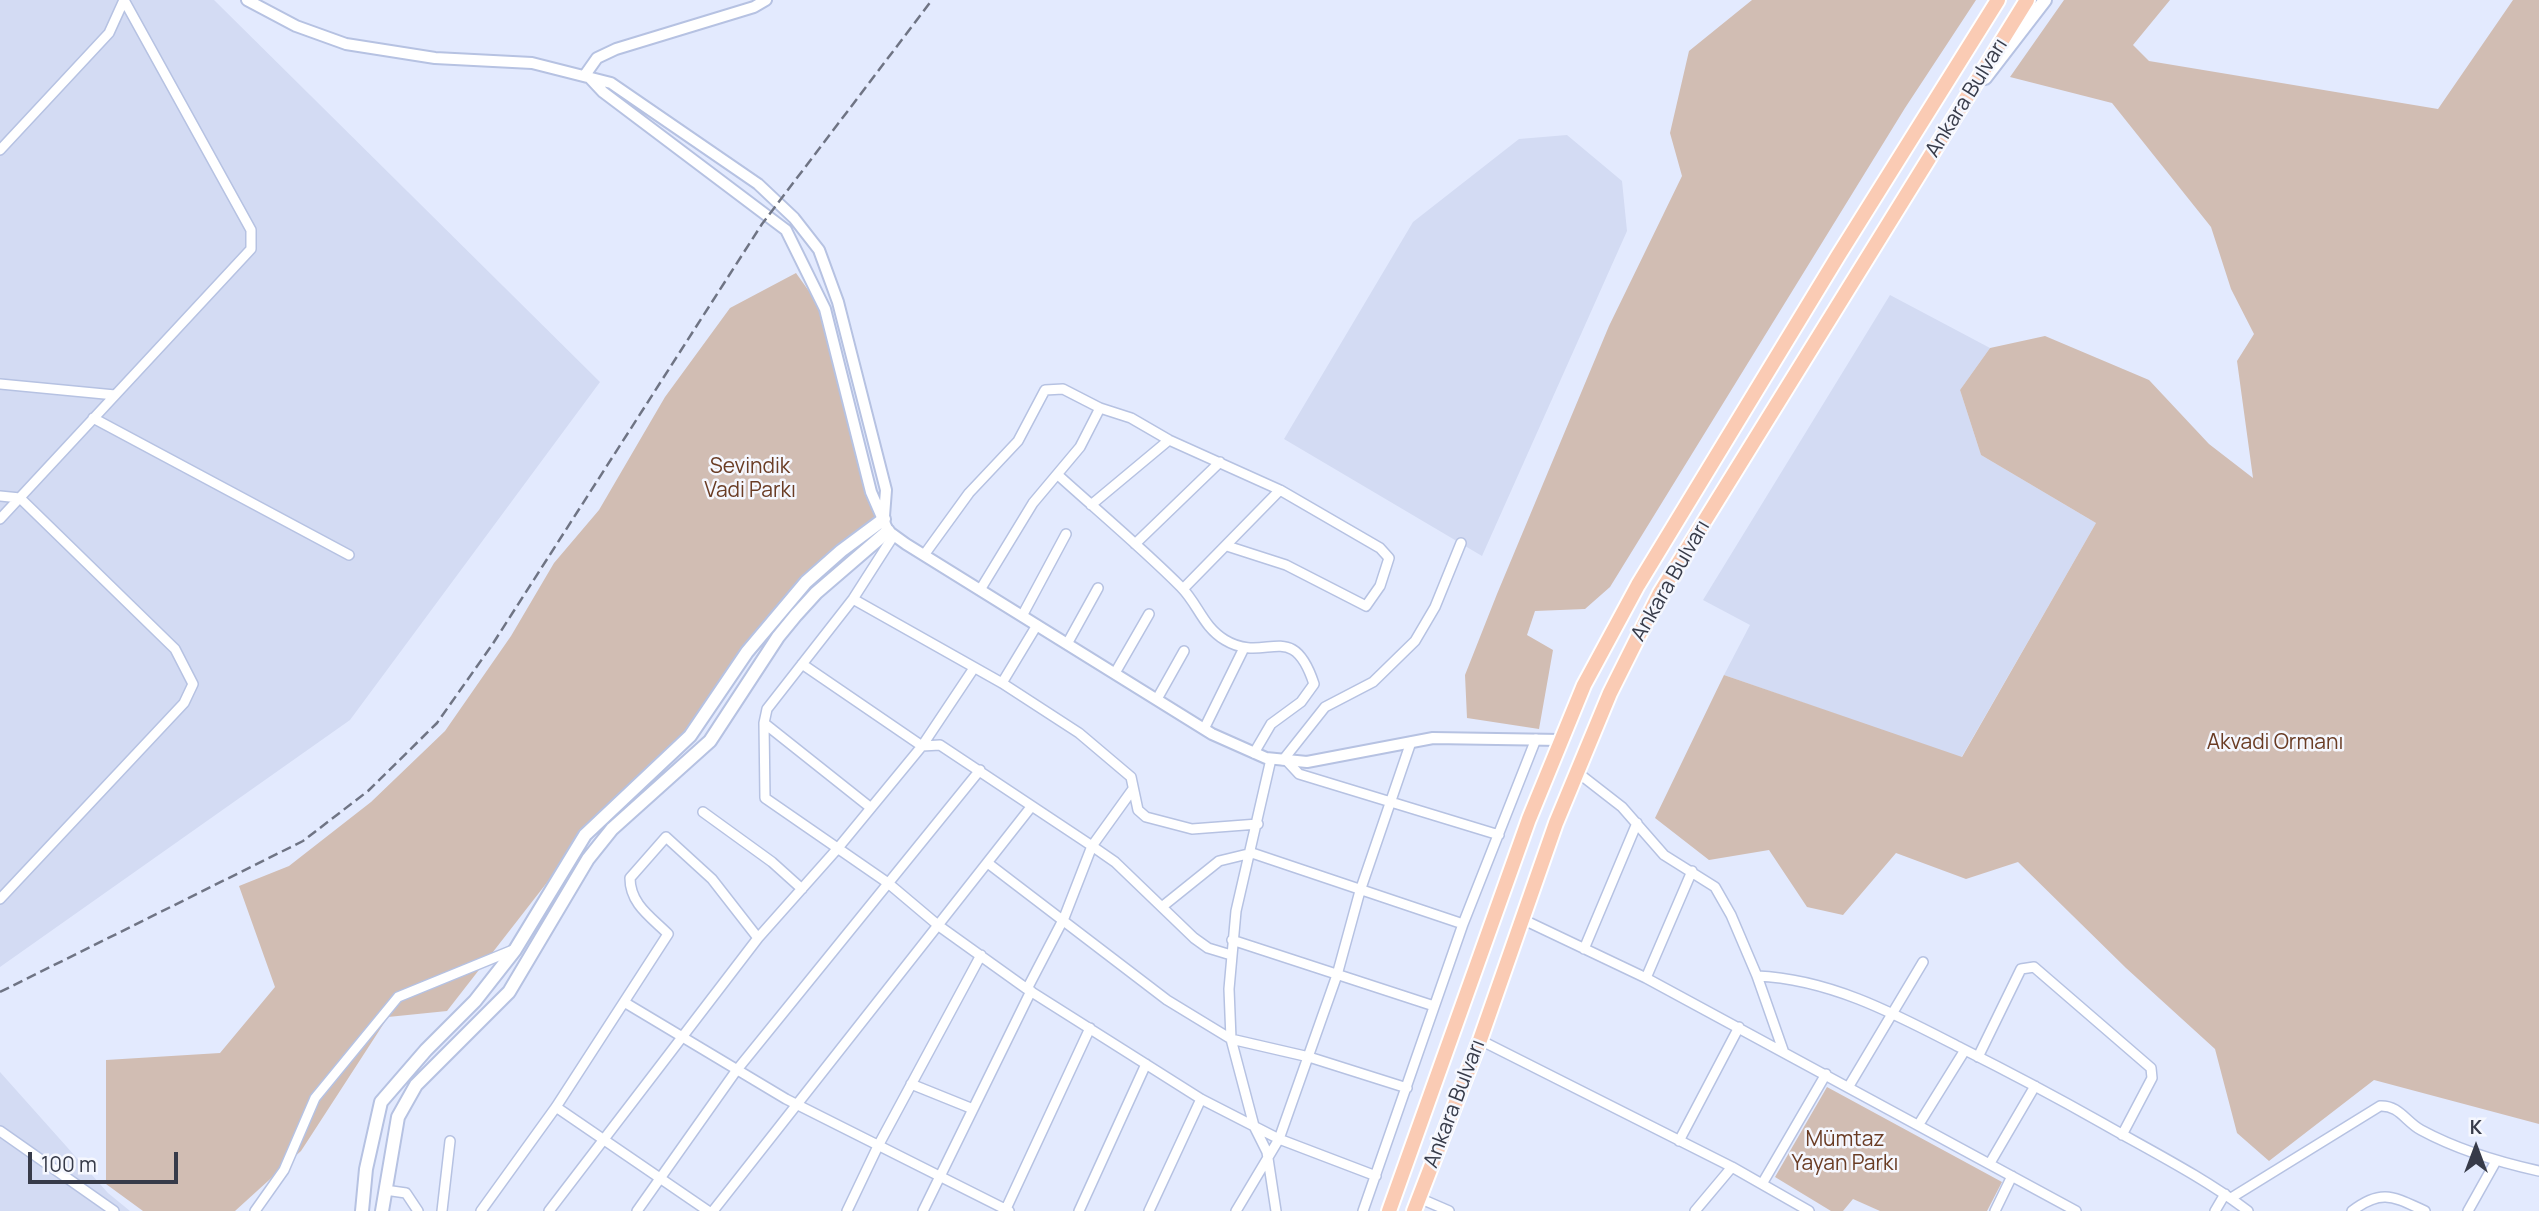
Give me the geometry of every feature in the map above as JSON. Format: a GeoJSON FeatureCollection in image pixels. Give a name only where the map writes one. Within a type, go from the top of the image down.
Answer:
{"type":"FeatureCollection","features":[{"type":"Feature","properties":{"kind":"main road","name":"Ankara Bulvarı"},"geometry":{"type":"LineString","coordinates":[[1389,1211],[1529,819],[1584,685],[1638,585],[1998,0]]}},
{"type":"Feature","properties":{"kind":"main road","name":"Ankara Bulvarı"},"geometry":{"type":"LineString","coordinates":[[1416,1204],[1480,1040],[1556,823],[1610,693],[1660,593],[2027,0]]}},
{"type":"Feature","properties":{"kind":"main road"},"geometry":{"type":"LineString","coordinates":[[1967,100],[2045,0]]}},
{"type":"Feature","properties":{"kind":"main road"},"geometry":{"type":"LineString","coordinates":[[362,1211],[366,1169],[381,1102],[426,1050],[475,1001],[515,950],[584,835],[690,736],[747,652],[806,582],[841,551],[888,528]]}},
{"type":"Feature","properties":{"kind":"main road"},"geometry":{"type":"LineString","coordinates":[[382,1211],[396,1126],[410,1095],[448,1050],[509,992],[588,859],[621,820],[710,741],[778,637],[816,593],[888,528]]}},
{"type":"Feature","properties":{"kind":"street"},"geometry":{"type":"LineString","coordinates":[[0,150],[109,33],[124,0]]}},
{"type":"Feature","properties":{"kind":"street"},"geometry":{"type":"LineString","coordinates":[[0,519],[251,249],[251,230],[124,0]]}},
{"type":"Feature","properties":{"kind":"street"},"geometry":{"type":"LineString","coordinates":[[247,0],[296,26],[346,44],[435,58],[532,63],[611,83],[758,184],[794,218],[819,250],[838,302],[886,490],[888,528],[853,599],[767,709],[764,723],[765,798],[888,883],[939,926],[1029,990],[1201,1100],[1279,1139],[1376,1176]]}},
{"type":"Feature","properties":{"kind":"street"},"geometry":{"type":"LineString","coordinates":[[586,75],[597,58],[616,49],[754,8],[766,0]]}},
{"type":"Feature","properties":{"kind":"street"},"geometry":{"type":"LineString","coordinates":[[586,75],[603,92],[786,230],[825,309],[871,492],[888,528],[924,555],[1204,729],[1254,753],[1307,762],[1411,742],[1473,736],[1562,740]]}},
{"type":"Feature","properties":{"kind":"street"},"geometry":{"type":"LineString","coordinates":[[0,384],[115,395]]}},
{"type":"Feature","properties":{"kind":"street"},"geometry":{"type":"LineString","coordinates":[[924,555],[969,493],[1018,441],[1045,390],[1063,389],[1100,408],[1131,418],[1169,440],[1280,491],[1349,529],[1389,558],[1389,567],[1366,606],[1286,565],[1227,546]]}},
{"type":"Feature","properties":{"kind":"street"},"geometry":{"type":"LineString","coordinates":[[980,590],[1032,503],[1080,447],[1100,408]]}},
{"type":"Feature","properties":{"kind":"street"},"geometry":{"type":"LineString","coordinates":[[93,418],[349,555]]}},
{"type":"Feature","properties":{"kind":"street"},"geometry":{"type":"LineString","coordinates":[[1091,505],[1169,440]]}},
{"type":"Feature","properties":{"kind":"street"},"geometry":{"type":"LineString","coordinates":[[1135,544],[1220,463]]}},
{"type":"Feature","properties":{"kind":"street"},"geometry":{"type":"LineString","coordinates":[[1058,475],[1183,589],[1208,627],[1226,640],[1244,648],[1286,645],[1296,649],[1309,667],[1314,684],[1310,693],[1271,724],[1254,753]]}},
{"type":"Feature","properties":{"kind":"street"},"geometry":{"type":"LineString","coordinates":[[1183,589],[1280,491]]}},
{"type":"Feature","properties":{"kind":"street"},"geometry":{"type":"LineString","coordinates":[[0,496],[20,498],[175,649],[193,684],[184,703],[0,899]]}},
{"type":"Feature","properties":{"kind":"street"},"geometry":{"type":"LineString","coordinates":[[1022,616],[1066,534]]}},
{"type":"Feature","properties":{"kind":"street"},"geometry":{"type":"LineString","coordinates":[[1276,1211],[1268,1157],[1254,1126],[1231,1039],[1232,940],[1258,824],[1280,759],[1325,707],[1373,682],[1415,641],[1436,607],[1461,543]]}},
{"type":"Feature","properties":{"kind":"street"},"geometry":{"type":"LineString","coordinates":[[1067,644],[1098,588]]}},
{"type":"Feature","properties":{"kind":"street"},"geometry":{"type":"LineString","coordinates":[[853,599],[1002,683],[1079,733],[1131,778],[1138,810],[1146,817],[1165,824],[1220,829],[1258,824]]}},
{"type":"Feature","properties":{"kind":"street"},"geometry":{"type":"LineString","coordinates":[[1115,673],[1149,614]]}},
{"type":"Feature","properties":{"kind":"street"},"geometry":{"type":"LineString","coordinates":[[1002,683],[1037,625]]}},
{"type":"Feature","properties":{"kind":"street"},"geometry":{"type":"LineString","coordinates":[[1204,729],[1244,648]]}},
{"type":"Feature","properties":{"kind":"street"},"geometry":{"type":"LineString","coordinates":[[1157,699],[1184,651]]}},
{"type":"Feature","properties":{"kind":"street"},"geometry":{"type":"LineString","coordinates":[[802,664],[922,746],[940,745],[980,770],[1092,846],[1163,906],[1201,943],[1231,955]]}},
{"type":"Feature","properties":{"kind":"street"},"geometry":{"type":"LineString","coordinates":[[549,1211],[758,938],[838,848],[922,746],[974,668]]}},
{"type":"Feature","properties":{"kind":"street"},"geometry":{"type":"LineString","coordinates":[[764,723],[871,808]]}},
{"type":"Feature","properties":{"kind":"street"},"geometry":{"type":"LineString","coordinates":[[1363,1211],[1463,924],[1536,739]]}},
{"type":"Feature","properties":{"kind":"street"},"geometry":{"type":"LineString","coordinates":[[1236,1211],[1279,1139],[1337,975],[1360,891],[1411,742]]}},
{"type":"Feature","properties":{"kind":"street"},"geometry":{"type":"LineString","coordinates":[[1280,759],[1299,774],[1393,800],[1499,835]]}},
{"type":"Feature","properties":{"kind":"street"},"geometry":{"type":"LineString","coordinates":[[637,1211],[736,1071],[980,770]]}},
{"type":"Feature","properties":{"kind":"street"},"geometry":{"type":"LineString","coordinates":[[1577,772],[1637,822],[1664,855],[1715,887],[1731,915],[1757,976],[1783,1050]]}},
{"type":"Feature","properties":{"kind":"street"},"geometry":{"type":"LineString","coordinates":[[923,1211],[1064,918],[1092,846],[1133,789]]}},
{"type":"Feature","properties":{"kind":"street"},"geometry":{"type":"LineString","coordinates":[[556,1107],[710,1211],[1031,807]]}},
{"type":"Feature","properties":{"kind":"street"},"geometry":{"type":"LineString","coordinates":[[703,812],[772,863],[802,889]]}},
{"type":"Feature","properties":{"kind":"street"},"geometry":{"type":"LineString","coordinates":[[1584,948],[1637,822]]}},
{"type":"Feature","properties":{"kind":"street"},"geometry":{"type":"LineString","coordinates":[[481,1211],[556,1107],[668,934],[634,900],[630,890],[630,878],[666,837],[712,879],[758,938]]}},
{"type":"Feature","properties":{"kind":"street"},"geometry":{"type":"LineString","coordinates":[[1163,906],[1219,861],[1252,853],[1463,924]]}},
{"type":"Feature","properties":{"kind":"street"},"geometry":{"type":"LineString","coordinates":[[989,863],[1064,918],[1167,1000],[1231,1039],[1309,1056],[1407,1088]]}},
{"type":"Feature","properties":{"kind":"street"},"geometry":{"type":"LineString","coordinates":[[1646,978],[1692,871]]}},
{"type":"Feature","properties":{"kind":"street"},"geometry":{"type":"LineString","coordinates":[[1524,920],[1646,978],[1783,1050],[2076,1211]]}},
{"type":"Feature","properties":{"kind":"street"},"geometry":{"type":"LineString","coordinates":[[1232,940],[1434,1006]]}},
{"type":"Feature","properties":{"kind":"street"},"geometry":{"type":"LineString","coordinates":[[255,1211],[284,1170],[315,1098],[398,997],[515,950]]}},
{"type":"Feature","properties":{"kind":"street"},"geometry":{"type":"LineString","coordinates":[[847,1211],[878,1146],[981,955]]}},
{"type":"Feature","properties":{"kind":"street"},"geometry":{"type":"LineString","coordinates":[[1849,1086],[1891,1011],[1923,962]]}},
{"type":"Feature","properties":{"kind":"street"},"geometry":{"type":"LineString","coordinates":[[1978,1056],[2021,969],[2034,967],[2151,1068],[2152,1078],[2122,1135]]}},
{"type":"Feature","properties":{"kind":"street"},"geometry":{"type":"LineString","coordinates":[[1757,976],[1784,977],[1816,985],[1891,1011],[2035,1086],[2228,1196],[2248,1211]]}},
{"type":"Feature","properties":{"kind":"street"},"geometry":{"type":"LineString","coordinates":[[624,1002],[794,1104],[1006,1210],[1090,1028]]}},
{"type":"Feature","properties":{"kind":"street"},"geometry":{"type":"LineString","coordinates":[[1679,1141],[1739,1027]]}},
{"type":"Feature","properties":{"kind":"street"},"geometry":{"type":"LineString","coordinates":[[1480,1040],[1732,1167],[1809,1211]]}},
{"type":"Feature","properties":{"kind":"street"},"geometry":{"type":"LineString","coordinates":[[1919,1124],[1965,1050]]}},
{"type":"Feature","properties":{"kind":"street"},"geometry":{"type":"LineString","coordinates":[[1079,1211],[1146,1064]]}},
{"type":"Feature","properties":{"kind":"street"},"geometry":{"type":"LineString","coordinates":[[1762,1184],[1826,1074]]}},
{"type":"Feature","properties":{"kind":"street"},"geometry":{"type":"LineString","coordinates":[[911,1084],[973,1109]]}},
{"type":"Feature","properties":{"kind":"street"},"geometry":{"type":"LineString","coordinates":[[1990,1163],[2035,1086]]}},
{"type":"Feature","properties":{"kind":"street"},"geometry":{"type":"LineString","coordinates":[[1149,1211],[1201,1100]]}},
{"type":"Feature","properties":{"kind":"street"},"geometry":{"type":"LineString","coordinates":[[2215,1211],[2228,1196],[2380,1106],[2398,1110],[2417,1129],[2496,1161],[2539,1171]]}},
{"type":"Feature","properties":{"kind":"street"},"geometry":{"type":"LineString","coordinates":[[0,1131],[114,1211]]}},
{"type":"Feature","properties":{"kind":"street"},"geometry":{"type":"LineString","coordinates":[[442,1211],[450,1141]]}},
{"type":"Feature","properties":{"kind":"street"},"geometry":{"type":"LineString","coordinates":[[2468,1211],[2496,1161]]}},
{"type":"Feature","properties":{"kind":"street"},"geometry":{"type":"LineString","coordinates":[[1695,1211],[1732,1167]]}},
{"type":"Feature","properties":{"kind":"street"},"geometry":{"type":"LineString","coordinates":[[1995,1211],[2012,1176]]}},
{"type":"Feature","properties":{"kind":"street"},"geometry":{"type":"LineString","coordinates":[[385,1190],[407,1193],[418,1211]]}},
{"type":"Feature","properties":{"kind":"street"},"geometry":{"type":"LineString","coordinates":[[2352,1211],[2378,1196],[2398,1198],[2425,1211]]}},
{"type":"Feature","properties":{"kind":"street"},"geometry":{"type":"LineString","coordinates":[[1416,1204],[1449,1211]]}},
{"type":"Feature","properties":{"kind":"shaded area"},"geometry":{"type":"Polygon","coordinates":[[[0,0],[214,0],[600,382],[350,720],[0,967],[0,0]]]}},
{"type":"Feature","properties":{"kind":"shaded area"},"geometry":{"type":"Polygon","coordinates":[[[1567,135],[1622,181],[1627,231],[1482,556],[1284,439],[1413,222],[1519,139],[1567,135]]]}},
{"type":"Feature","properties":{"kind":"shaded area"},"geometry":{"type":"Polygon","coordinates":[[[1890,295],[1990,348],[1960,390],[1981,455],[2096,523],[1961,758],[1724,675],[1750,625],[1703,600],[1890,295]]]}},
{"type":"Feature","properties":{"kind":"shaded area"},"geometry":{"type":"Polygon","coordinates":[[[0,1072],[108,1193],[130,1211],[0,1211],[0,1072]]]}},
{"type":"Feature","properties":{"kind":"green space"},"geometry":{"type":"Polygon","coordinates":[[[1752,0],[1976,0],[1905,108],[1610,587],[1585,609],[1535,611],[1527,635],[1553,650],[1539,729],[1467,718],[1465,675],[1497,594],[1609,326],[1682,176],[1670,133],[1689,51],[1752,0]]]}},
{"type":"Feature","properties":{"kind":"green space","name":"Akvadi Ormanı"},"geometry":{"type":"Polygon","coordinates":[[[2064,0],[2170,0],[2133,45],[2149,61],[2438,109],[2513,0],[2539,0],[2539,1124],[2374,1080],[2269,1161],[2237,1133],[2215,1049],[2126,968],[2018,862],[1966,879],[1896,853],[1843,915],[1807,907],[1769,850],[1709,860],[1655,818],[1724,675],[1962,757],[2096,523],[1981,455],[1960,390],[1990,348],[2045,336],[2149,380],[2209,444],[2253,478],[2237,361],[2254,334],[2231,289],[2211,227],[2112,103],[2010,77],[2064,0]]]}},
{"type":"Feature","properties":{"kind":"green space","name":"Sevindik Vadi Parkı"},"geometry":{"type":"Polygon","coordinates":[[[796,273],[826,315],[884,519],[806,582],[713,703],[644,778],[584,835],[447,1011],[388,1017],[301,1151],[235,1211],[143,1211],[106,1184],[106,1060],[220,1053],[275,987],[239,886],[289,866],[371,802],[445,731],[511,636],[554,563],[599,510],[665,397],[730,308],[796,273]]]}},
{"type":"Feature","properties":{"kind":"green space","name":"Mümtaz Yayan Parkı"},"geometry":{"type":"Polygon","coordinates":[[[1827,1087],[2002,1182],[1987,1211],[1880,1211],[1853,1199],[1843,1211],[1831,1211],[1775,1177],[1827,1087]]]}},
{"type":"Feature","properties":{"kind":"railway"},"geometry":{"type":"LineString","coordinates":[[0,992],[303,841],[368,791],[437,723],[492,645],[762,224],[932,0]]}}]}
